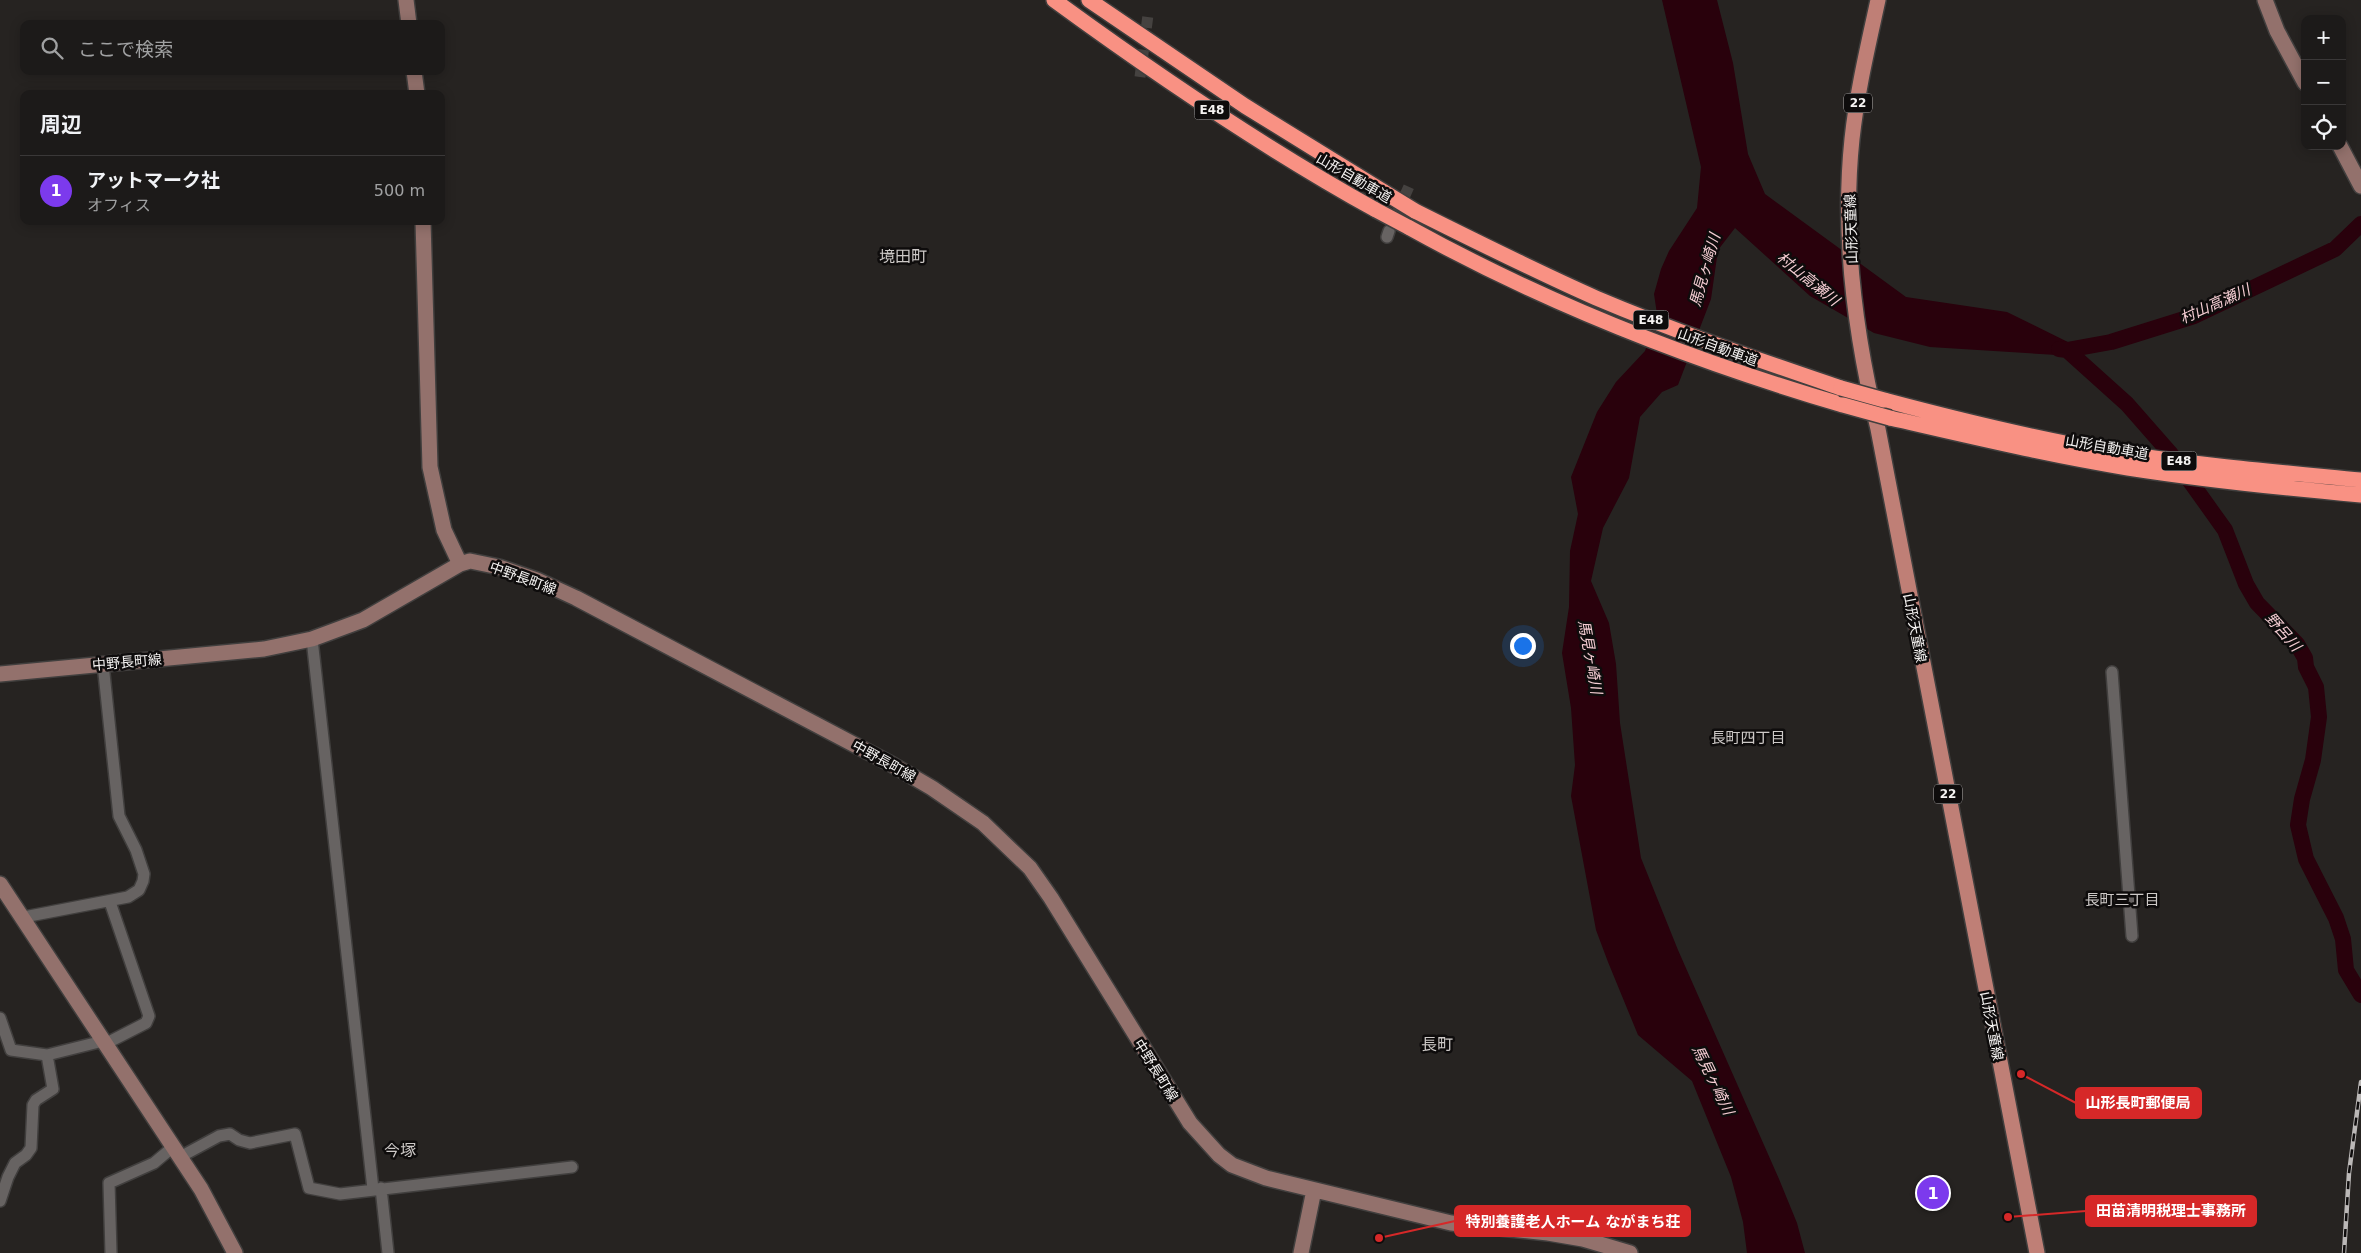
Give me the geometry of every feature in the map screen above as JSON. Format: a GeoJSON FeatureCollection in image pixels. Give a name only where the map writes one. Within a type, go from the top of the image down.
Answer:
{"type":"FeatureCollection","features":[{"type":"Feature","properties":{"kind":"highway","name":"山形自動車道"},"geometry":{"type":"LineString","coordinates":[[1054,0],[1127,53],[1242,130],[1376,210],[1446,248],[1570,306],[1677,350],[1777,386],[1890,418],[1975,438],[2129,468],[2260,485],[2361,495]]}},
{"type":"Feature","properties":{"kind":"highway","name":"山形自動車道"},"geometry":{"type":"LineString","coordinates":[[1089,0],[1245,106],[1415,211],[1517,262],[1678,331],[1841,388],[1960,420],[2112,452],[2246,469],[2361,480]]}},
{"type":"Feature","properties":{"kind":"main road"},"geometry":{"type":"LineString","coordinates":[[406,0],[408,20]]}},
{"type":"Feature","properties":{"kind":"main road","name":"山形天童線"},"geometry":{"type":"LineString","coordinates":[[1878,0],[1852,138],[1849,207],[1851,263],[1859,334],[1865,378],[1878,429],[2037,1253]]}},
{"type":"Feature","properties":{"kind":"main road"},"geometry":{"type":"LineString","coordinates":[[2265,0],[2277,31],[2301,76]]}},
{"type":"Feature","properties":{"kind":"main road"},"geometry":{"type":"LineString","coordinates":[[415,75],[416,90]]}},
{"type":"Feature","properties":{"kind":"main road"},"geometry":{"type":"LineString","coordinates":[[2341,150],[2361,186]]}},
{"type":"Feature","properties":{"kind":"main road"},"geometry":{"type":"LineString","coordinates":[[423,225],[430,467],[444,530],[460,564]]}},
{"type":"Feature","properties":{"kind":"main road","name":"中野長町線"},"geometry":{"type":"LineString","coordinates":[[0,674],[264,649],[312,639],[363,620],[460,564],[470,561],[499,567],[537,580],[576,598],[890,764],[968,812],[1012,848],[1030,868],[1052,898],[1190,1123],[1208,1144],[1232,1165],[1245,1171],[1314,1190],[1450,1223],[1548,1233],[1583,1239],[1630,1253]]}},
{"type":"Feature","properties":{"kind":"main road"},"geometry":{"type":"LineString","coordinates":[[0,884],[24,917],[176,1152],[227,1236],[235,1253]]}},
{"type":"Feature","properties":{"kind":"main road"},"geometry":{"type":"LineString","coordinates":[[1301,1253],[1314,1190]]}},
{"type":"Feature","properties":{"kind":"street"},"geometry":{"type":"LineString","coordinates":[[312,639],[377,1189],[388,1253]]}},
{"type":"Feature","properties":{"kind":"street"},"geometry":{"type":"LineString","coordinates":[[24,917],[110,902],[135,894],[143,881],[144,874],[136,850],[119,816],[102,664]]}},
{"type":"Feature","properties":{"kind":"street"},"geometry":{"type":"LineString","coordinates":[[2112,672],[2132,936]]}},
{"type":"Feature","properties":{"kind":"street"},"geometry":{"type":"LineString","coordinates":[[0,1018],[11,1050],[47,1055],[104,1042],[146,1022],[149,1016],[110,902]]}},
{"type":"Feature","properties":{"kind":"street"},"geometry":{"type":"LineString","coordinates":[[0,1201],[15,1163],[26,1155],[31,1148],[33,1105],[36,1100],[53,1088],[47,1055]]}},
{"type":"Feature","properties":{"kind":"street"},"geometry":{"type":"LineString","coordinates":[[110,1253],[109,1183],[176,1152],[219,1136],[230,1134],[239,1140],[250,1143],[295,1134],[309,1188],[340,1194],[572,1167]]}},
{"type":"Feature","properties":{"kind":"street"},"geometry":{"type":"LineString","coordinates":[[225,1253],[227,1236]]}},
{"type":"Feature","properties":{"kind":"water","name":"馬見ヶ崎川"},"geometry":{"type":"Polygon","coordinates":[[[1662,0],[1717,0],[1733,63],[1748,154],[1765,194],[1906,297],[2007,312],[2080,348],[2073,356],[1930,347],[1874,333],[1810,296],[1735,228],[1718,250],[1711,299],[1678,385],[1662,392],[1640,417],[1629,478],[1603,528],[1591,581],[1609,623],[1616,664],[1620,723],[1641,858],[1678,950],[1779,1179],[1797,1223],[1805,1253],[1747,1253],[1743,1222],[1731,1177],[1692,1081],[1638,1035],[1608,962],[1596,930],[1571,796],[1575,765],[1571,708],[1562,653],[1569,607],[1570,551],[1578,514],[1571,477],[1597,412],[1616,382],[1645,351],[1657,314],[1654,294],[1661,269],[1669,251],[1697,208],[1701,167],[1662,0]]]}},
{"type":"Feature","properties":{"kind":"waterway","name":"村山高瀬川"},"geometry":{"type":"LineString","coordinates":[[2059,349],[2067,350],[2111,342],[2194,316],[2335,249],[2361,224]]}},
{"type":"Feature","properties":{"kind":"waterway","name":"野呂川"},"geometry":{"type":"LineString","coordinates":[[2067,350],[2127,404],[2170,453],[2225,530],[2246,584],[2257,603],[2297,644],[2305,658],[2306,667],[2316,687],[2319,717],[2313,760],[2302,799],[2298,825],[2306,859],[2336,918],[2343,939],[2346,970],[2361,995]]}},
{"type":"Feature","properties":{"kind":"tunnel"},"geometry":{"type":"LineString","coordinates":[[1140,77],[1148,15]]}},
{"type":"Feature","properties":{"kind":"tunnel"},"geometry":{"type":"LineString","coordinates":[[1391,227],[1410,184]]}},
{"type":"Feature","properties":{"kind":"railway"},"geometry":{"type":"LineString","coordinates":[[2344,1253],[2349,1173],[2361,1082]]}},
{"type":"Feature","properties":{"kind":"place","name":"山形長町郵便局"},"geometry":{"type":"Point","coordinates":[2021,1074]}},
{"type":"Feature","properties":{"kind":"place","name":"アットマーク社"},"geometry":{"type":"Point","coordinates":[1933,1193]}},
{"type":"Feature","properties":{"kind":"place","name":"田苗清明税理士事務所"},"geometry":{"type":"Point","coordinates":[2008,1217]}},
{"type":"Feature","properties":{"kind":"place","name":"特別養護老人ホーム ながまち荘"},"geometry":{"type":"Point","coordinates":[1379,1238]}},
{"type":"Feature","properties":{"kind":"district","name":"境田町"},"geometry":{"type":"Point","coordinates":[903,256]}},
{"type":"Feature","properties":{"kind":"district","name":"長町四丁目"},"geometry":{"type":"Point","coordinates":[1748,738]}},
{"type":"Feature","properties":{"kind":"district","name":"長町三丁目"},"geometry":{"type":"Point","coordinates":[2122,900]}},
{"type":"Feature","properties":{"kind":"district","name":"長町"},"geometry":{"type":"Point","coordinates":[1437,1044]}},
{"type":"Feature","properties":{"kind":"district","name":"今塚"},"geometry":{"type":"Point","coordinates":[400,1150]}}]}
